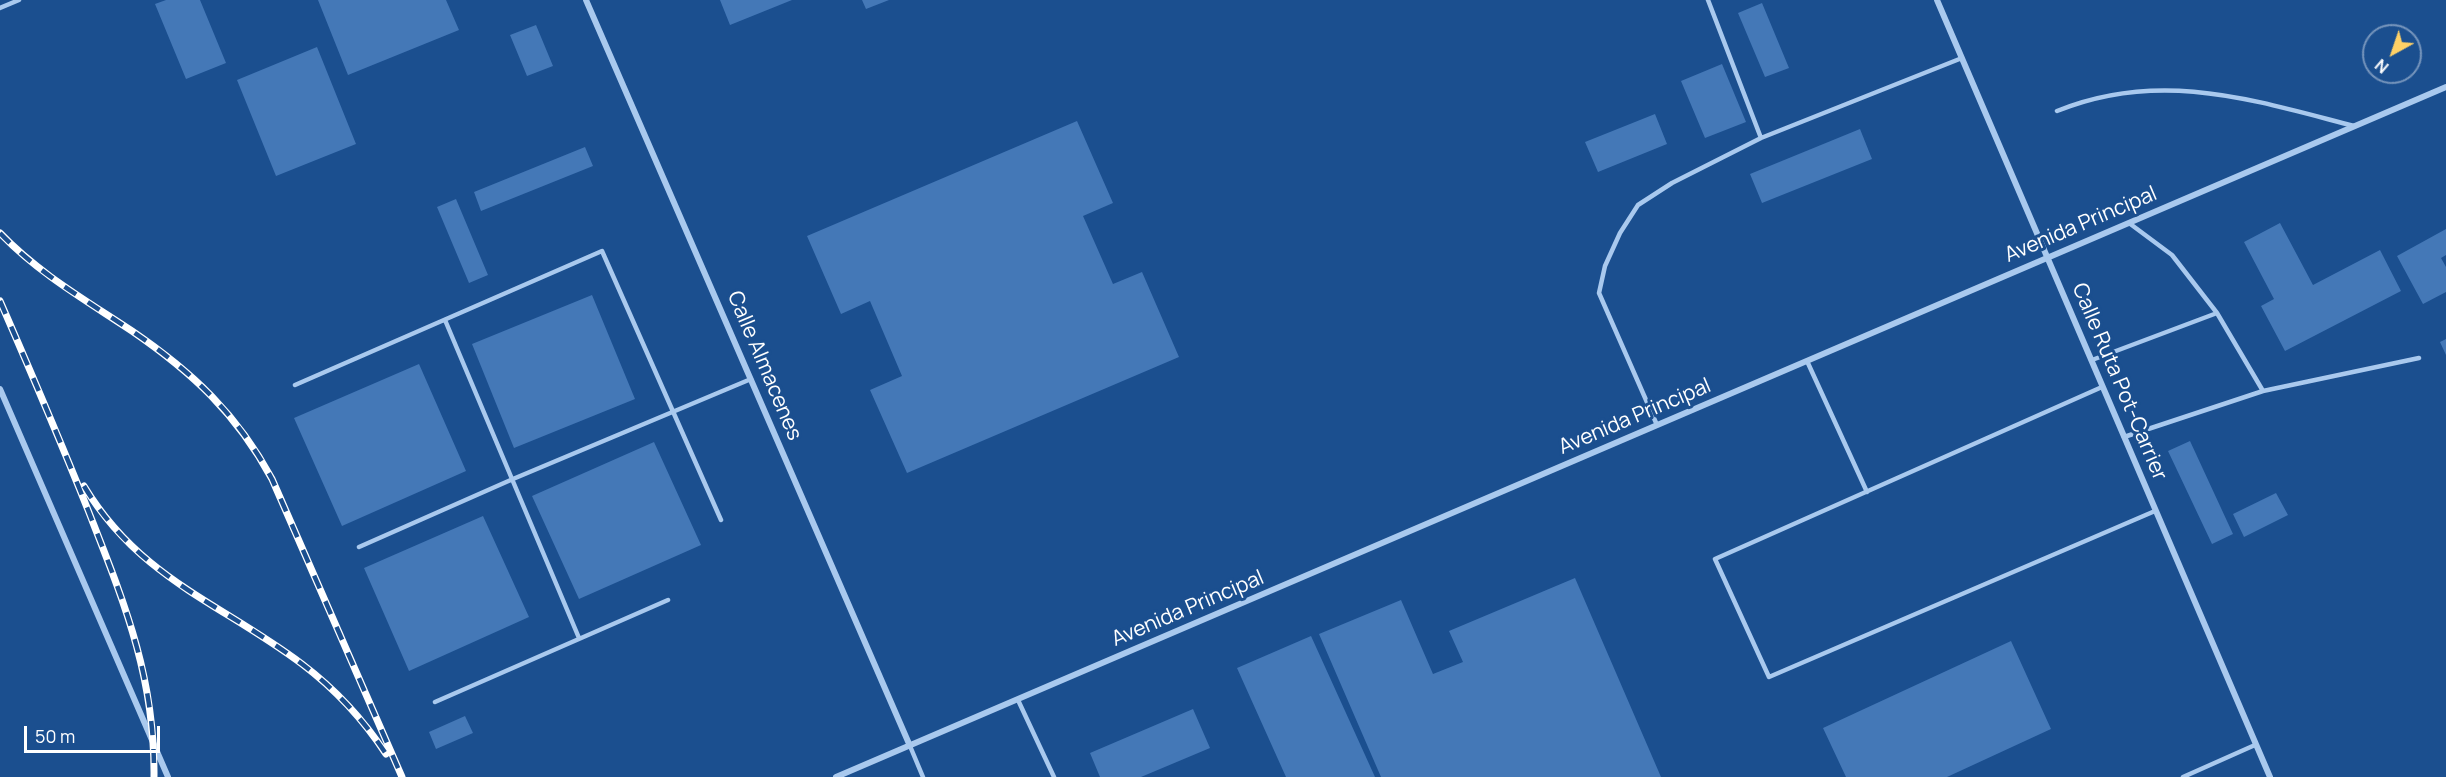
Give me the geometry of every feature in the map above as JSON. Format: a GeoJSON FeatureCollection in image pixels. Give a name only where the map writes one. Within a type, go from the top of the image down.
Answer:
{"type":"FeatureCollection","features":[{"type":"Feature","properties":{"kind":"street","name":"Calle Almacenes"},"geometry":{"type":"LineString","coordinates":[[586,0],[910,746]]}},
{"type":"Feature","properties":{"kind":"street","name":"Calle Ruta Pot-Carrier"},"geometry":{"type":"LineString","coordinates":[[1937,0],[2270,777]]}},
{"type":"Feature","properties":{"kind":"street","name":"Avenida Principal"},"geometry":{"type":"LineString","coordinates":[[836,777],[2446,87]]}},
{"type":"Feature","properties":{"kind":"street"},"geometry":{"type":"LineString","coordinates":[[0,389],[168,777]]}},
{"type":"Feature","properties":{"kind":"lane"},"geometry":{"type":"LineString","coordinates":[[0,8],[19,0]]}},
{"type":"Feature","properties":{"kind":"lane"},"geometry":{"type":"LineString","coordinates":[[1708,0],[1761,138]]}},
{"type":"Feature","properties":{"kind":"lane"},"geometry":{"type":"LineString","coordinates":[[1657,425],[1599,293],[1605,266],[1620,233],[1638,205],[1671,183],[1761,138],[1962,58]]}},
{"type":"Feature","properties":{"kind":"lane"},"geometry":{"type":"LineString","coordinates":[[2057,111],[2080,102],[2153,88],[2236,96],[2354,126]]}},
{"type":"Feature","properties":{"kind":"lane"},"geometry":{"type":"LineString","coordinates":[[2129,223],[2172,255],[2217,313],[2263,392]]}},
{"type":"Feature","properties":{"kind":"lane"},"geometry":{"type":"LineString","coordinates":[[295,385],[602,251],[721,520]]}},
{"type":"Feature","properties":{"kind":"lane"},"geometry":{"type":"LineString","coordinates":[[2092,360],[2217,313]]}},
{"type":"Feature","properties":{"kind":"lane"},"geometry":{"type":"LineString","coordinates":[[445,320],[579,638]]}},
{"type":"Feature","properties":{"kind":"lane"},"geometry":{"type":"LineString","coordinates":[[2124,437],[2263,392],[2419,358]]}},
{"type":"Feature","properties":{"kind":"lane"},"geometry":{"type":"LineString","coordinates":[[1807,361],[1867,492]]}},
{"type":"Feature","properties":{"kind":"lane"},"geometry":{"type":"LineString","coordinates":[[358,547],[513,478],[751,379]]}},
{"type":"Feature","properties":{"kind":"lane"},"geometry":{"type":"LineString","coordinates":[[2103,387],[1715,559],[1769,677],[2155,511]]}},
{"type":"Feature","properties":{"kind":"lane"},"geometry":{"type":"LineString","coordinates":[[435,702],[668,600]]}},
{"type":"Feature","properties":{"kind":"lane"},"geometry":{"type":"LineString","coordinates":[[1018,700],[1054,777]]}},
{"type":"Feature","properties":{"kind":"lane"},"geometry":{"type":"LineString","coordinates":[[2183,777],[2255,745]]}},
{"type":"Feature","properties":{"kind":"lane"},"geometry":{"type":"LineString","coordinates":[[910,746],[923,777]]}},
{"type":"Feature","properties":{"kind":"building"},"geometry":{"type":"Polygon","coordinates":[[[166,0],[200,0],[226,63],[186,79],[155,4],[166,0]]]}},
{"type":"Feature","properties":{"kind":"building"},"geometry":{"type":"Polygon","coordinates":[[[318,0],[446,0],[459,30],[348,75],[318,0]]]}},
{"type":"Feature","properties":{"kind":"building"},"geometry":{"type":"Polygon","coordinates":[[[720,0],[792,0],[730,25],[720,0]]]}},
{"type":"Feature","properties":{"kind":"building"},"geometry":{"type":"Polygon","coordinates":[[[862,0],[889,0],[866,9],[862,0]]]}},
{"type":"Feature","properties":{"kind":"building"},"geometry":{"type":"Polygon","coordinates":[[[1762,3],[1789,68],[1765,77],[1738,13],[1762,3]]]}},
{"type":"Feature","properties":{"kind":"building"},"geometry":{"type":"Polygon","coordinates":[[[536,25],[553,66],[527,76],[510,35],[536,25]]]}},
{"type":"Feature","properties":{"kind":"building"},"geometry":{"type":"Polygon","coordinates":[[[317,47],[356,144],[276,176],[237,80],[317,47]]]}},
{"type":"Feature","properties":{"kind":"building"},"geometry":{"type":"Polygon","coordinates":[[[1722,64],[1746,122],[1705,138],[1681,81],[1722,64]]]}},
{"type":"Feature","properties":{"kind":"building"},"geometry":{"type":"Polygon","coordinates":[[[1655,114],[1667,144],[1598,172],[1585,142],[1655,114]]]}},
{"type":"Feature","properties":{"kind":"building"},"geometry":{"type":"Polygon","coordinates":[[[1077,121],[1113,203],[1083,216],[1113,284],[1142,272],[1179,357],[907,473],[870,390],[902,376],[870,301],[841,314],[807,236],[1077,121]]]}},
{"type":"Feature","properties":{"kind":"building"},"geometry":{"type":"Polygon","coordinates":[[[1860,129],[1872,159],[1762,203],[1750,174],[1860,129]]]}},
{"type":"Feature","properties":{"kind":"building"},"geometry":{"type":"Polygon","coordinates":[[[585,147],[593,166],[481,211],[474,192],[585,147]]]}},
{"type":"Feature","properties":{"kind":"building"},"geometry":{"type":"Polygon","coordinates":[[[456,199],[488,275],[469,283],[437,207],[456,199]]]}},
{"type":"Feature","properties":{"kind":"building"},"geometry":{"type":"Polygon","coordinates":[[[2280,223],[2313,285],[2380,250],[2401,291],[2285,351],[2261,306],[2274,299],[2244,242],[2280,223]]]}},
{"type":"Feature","properties":{"kind":"building"},"geometry":{"type":"Polygon","coordinates":[[[2446,229],[2446,255],[2441,258],[2446,267],[2446,292],[2423,304],[2397,256],[2446,229]]]}},
{"type":"Feature","properties":{"kind":"building"},"geometry":{"type":"Polygon","coordinates":[[[592,295],[635,399],[514,448],[472,344],[592,295]]]}},
{"type":"Feature","properties":{"kind":"building"},"geometry":{"type":"Polygon","coordinates":[[[2446,339],[2446,355],[2440,342],[2446,339]]]}},
{"type":"Feature","properties":{"kind":"building"},"geometry":{"type":"Polygon","coordinates":[[[419,364],[466,471],[342,526],[294,418],[419,364]]]}},
{"type":"Feature","properties":{"kind":"building"},"geometry":{"type":"Polygon","coordinates":[[[2190,441],[2233,534],[2212,544],[2168,451],[2190,441]]]}},
{"type":"Feature","properties":{"kind":"building"},"geometry":{"type":"Polygon","coordinates":[[[654,442],[701,545],[579,599],[532,496],[654,442]]]}},
{"type":"Feature","properties":{"kind":"building"},"geometry":{"type":"Polygon","coordinates":[[[2276,493],[2288,515],[2244,537],[2233,514],[2276,493]]]}},
{"type":"Feature","properties":{"kind":"building"},"geometry":{"type":"Polygon","coordinates":[[[483,516],[529,617],[409,671],[364,568],[483,516]]]}},
{"type":"Feature","properties":{"kind":"building"},"geometry":{"type":"Polygon","coordinates":[[[1575,578],[1661,777],[1381,777],[1319,634],[1401,600],[1433,674],[1463,662],[1449,631],[1575,578]]]}},
{"type":"Feature","properties":{"kind":"building"},"geometry":{"type":"Polygon","coordinates":[[[1311,636],[1375,777],[1286,777],[1237,668],[1311,636]]]}},
{"type":"Feature","properties":{"kind":"building"},"geometry":{"type":"Polygon","coordinates":[[[2011,641],[2051,729],[1947,777],[1846,777],[1823,728],[2011,641]]]}},
{"type":"Feature","properties":{"kind":"building"},"geometry":{"type":"Polygon","coordinates":[[[1193,709],[1210,748],[1141,777],[1100,777],[1090,753],[1193,709]]]}},
{"type":"Feature","properties":{"kind":"building"},"geometry":{"type":"Polygon","coordinates":[[[465,716],[473,733],[436,749],[429,732],[465,716]]]}},
{"type":"Feature","properties":{"kind":"railway"},"geometry":{"type":"LineString","coordinates":[[0,233],[47,274],[174,362],[211,396],[244,434],[272,479],[402,777]]}},
{"type":"Feature","properties":{"kind":"railway"},"geometry":{"type":"LineString","coordinates":[[0,301],[45,405],[125,608],[143,672],[149,706],[154,777]]}},
{"type":"Feature","properties":{"kind":"railway"},"geometry":{"type":"LineString","coordinates":[[84,486],[106,518],[130,544],[184,587],[302,664],[348,705],[386,754]]}}]}
